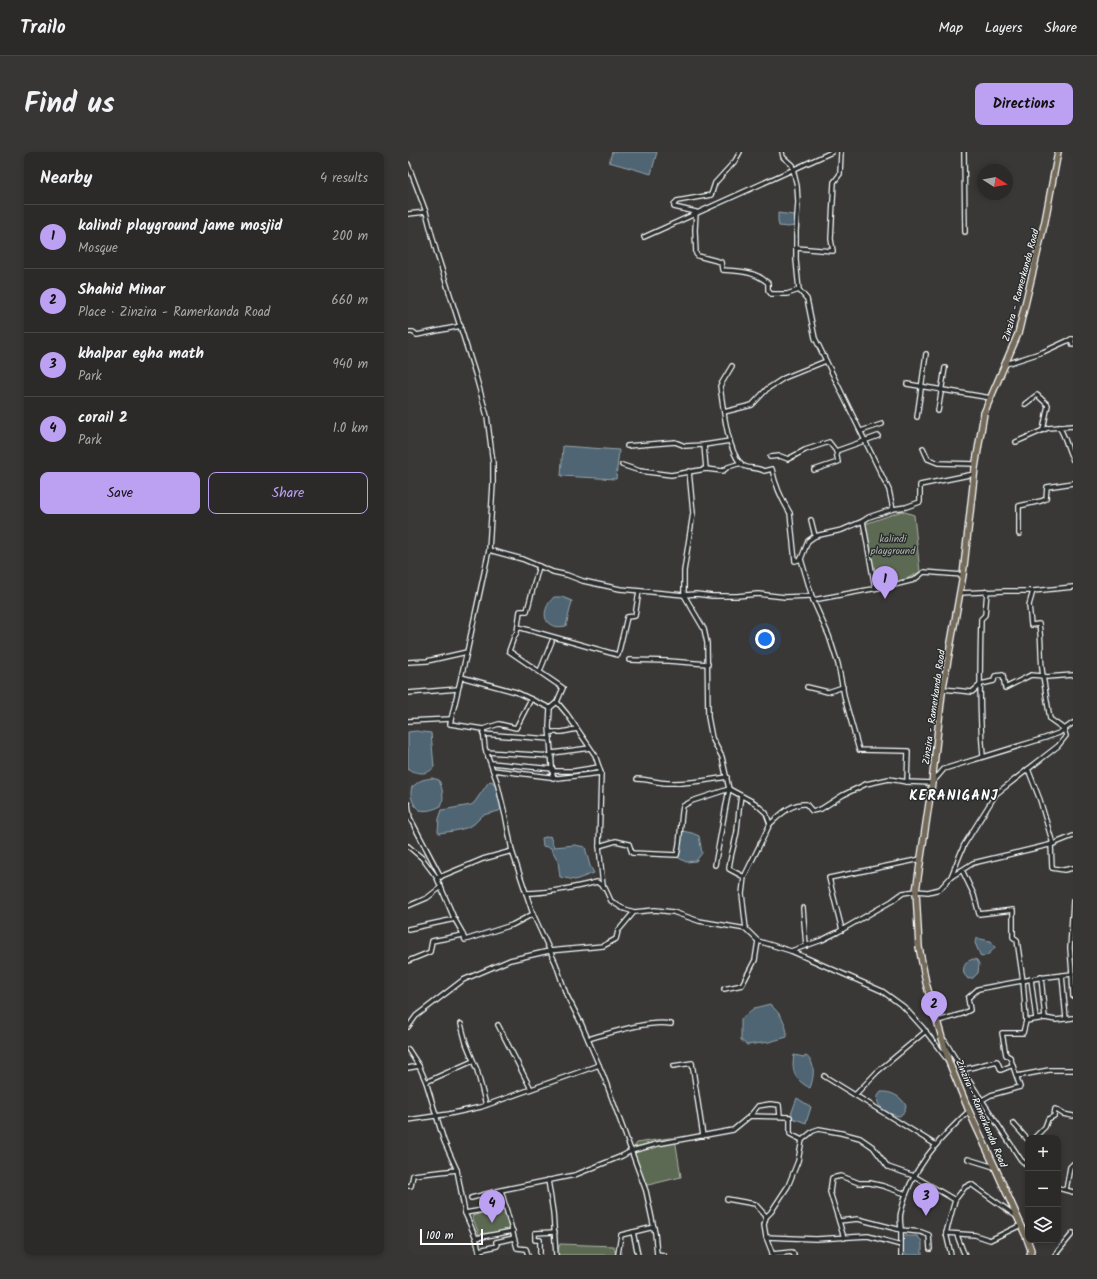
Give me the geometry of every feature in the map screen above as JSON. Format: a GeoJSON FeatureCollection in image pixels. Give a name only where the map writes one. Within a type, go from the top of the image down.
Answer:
{"type":"FeatureCollection","features":[{"type":"Feature","properties":{"kind":"main road","name":"Zinzira - Ramerkanda Road"},"geometry":{"type":"LineString","coordinates":[[1025,1232],[1016,1217],[949,1062],[926,983],[920,947],[916,891],[932,783],[943,689],[963,575],[974,474],[984,413],[1018,334],[1031,286],[1058,152]]}},
{"type":"Feature","properties":{"kind":"street"},"geometry":{"type":"LineString","coordinates":[[740,152],[735,161],[715,183],[711,195],[677,202],[674,204],[674,207],[696,212],[695,238],[696,254],[698,256],[721,262],[722,270],[744,271],[762,278],[768,283],[768,290],[771,294],[787,294],[799,290]]}},
{"type":"Feature","properties":{"kind":"street"},"geometry":{"type":"LineString","coordinates":[[782,152],[782,157],[792,165],[797,186],[798,202],[796,260],[799,290],[807,299],[815,338],[889,490],[893,509]]}},
{"type":"Feature","properties":{"kind":"street"},"geometry":{"type":"LineString","coordinates":[[644,237],[832,152]]}},
{"type":"Feature","properties":{"kind":"street"},"geometry":{"type":"LineString","coordinates":[[796,248],[833,251],[831,239],[834,182],[840,174],[841,152]]}},
{"type":"Feature","properties":{"kind":"street"},"geometry":{"type":"LineString","coordinates":[[964,152],[965,232]]}},
{"type":"Feature","properties":{"kind":"street"},"geometry":{"type":"LineString","coordinates":[[408,164],[426,212],[437,254],[461,326],[487,416],[493,463],[489,550],[468,652],[450,724],[483,729],[499,724],[516,728],[531,699]]}},
{"type":"Feature","properties":{"kind":"street"},"geometry":{"type":"LineString","coordinates":[[408,214],[426,212]]}},
{"type":"Feature","properties":{"kind":"street"},"geometry":{"type":"LineString","coordinates":[[408,332],[413,332],[417,335],[461,326]]}},
{"type":"Feature","properties":{"kind":"street"},"geometry":{"type":"LineString","coordinates":[[1006,364],[1026,359],[1072,339],[1073,345]]}},
{"type":"Feature","properties":{"kind":"street"},"geometry":{"type":"LineString","coordinates":[[917,418],[926,354]]}},
{"type":"Feature","properties":{"kind":"street"},"geometry":{"type":"LineString","coordinates":[[724,412],[752,406],[767,388],[784,378],[826,361]]}},
{"type":"Feature","properties":{"kind":"street"},"geometry":{"type":"LineString","coordinates":[[732,366],[720,386],[731,447],[741,464],[747,468],[759,468],[764,471],[772,469],[774,478],[790,513],[795,561],[801,560]]}},
{"type":"Feature","properties":{"kind":"street"},"geometry":{"type":"LineString","coordinates":[[938,411],[945,368]]}},
{"type":"Feature","properties":{"kind":"street"},"geometry":{"type":"LineString","coordinates":[[907,384],[991,398]]}},
{"type":"Feature","properties":{"kind":"street"},"geometry":{"type":"LineString","coordinates":[[1025,404],[1037,395],[1048,405],[1043,430]]}},
{"type":"Feature","properties":{"kind":"street"},"geometry":{"type":"LineString","coordinates":[[861,431],[882,424]]}},
{"type":"Feature","properties":{"kind":"street"},"geometry":{"type":"LineString","coordinates":[[1016,442],[1048,428],[1073,426]]}},
{"type":"Feature","properties":{"kind":"street"},"geometry":{"type":"LineString","coordinates":[[1059,427],[1064,434],[1069,453],[1073,460]]}},
{"type":"Feature","properties":{"kind":"street"},"geometry":{"type":"LineString","coordinates":[[836,451],[878,436]]}},
{"type":"Feature","properties":{"kind":"street"},"geometry":{"type":"LineString","coordinates":[[628,446],[675,442],[685,446],[730,441]]}},
{"type":"Feature","properties":{"kind":"street"},"geometry":{"type":"LineString","coordinates":[[770,457],[780,456],[788,459],[805,450],[830,442],[836,451],[838,462],[814,470]]}},
{"type":"Feature","properties":{"kind":"street"},"geometry":{"type":"LineString","coordinates":[[704,445],[706,469]]}},
{"type":"Feature","properties":{"kind":"street"},"geometry":{"type":"LineString","coordinates":[[923,448],[928,459],[938,464],[976,464]]}},
{"type":"Feature","properties":{"kind":"street"},"geometry":{"type":"LineString","coordinates":[[622,465],[640,471],[671,475],[706,469],[723,471],[728,467],[741,464]]}},
{"type":"Feature","properties":{"kind":"street"},"geometry":{"type":"LineString","coordinates":[[689,472],[693,513],[684,571],[684,594],[704,629],[707,643],[708,664],[708,717],[712,738],[722,757],[729,789],[715,866]]}},
{"type":"Feature","properties":{"kind":"street"},"geometry":{"type":"LineString","coordinates":[[907,782],[908,751],[859,750],[838,664],[829,636],[812,598],[801,560],[808,541],[815,536],[842,530],[869,517],[920,502],[920,485],[974,474]]}},
{"type":"Feature","properties":{"kind":"street"},"geometry":{"type":"LineString","coordinates":[[1019,534],[1019,506],[1046,499],[1047,487],[1073,483]]}},
{"type":"Feature","properties":{"kind":"street"},"geometry":{"type":"LineString","coordinates":[[811,520],[815,536]]}},
{"type":"Feature","properties":{"kind":"street"},"geometry":{"type":"LineString","coordinates":[[863,521],[874,588]]}},
{"type":"Feature","properties":{"kind":"street"},"geometry":{"type":"LineString","coordinates":[[489,550],[522,559],[553,572],[567,575],[599,586],[639,591],[684,594],[758,594],[812,598],[894,585],[914,580],[924,572],[963,575]]}},
{"type":"Feature","properties":{"kind":"street"},"geometry":{"type":"LineString","coordinates":[[539,566],[527,611],[520,611],[518,628],[509,651],[563,688],[557,702],[550,708],[550,739],[553,778]]}},
{"type":"Feature","properties":{"kind":"street"},"geometry":{"type":"LineString","coordinates":[[959,593],[1033,591],[1073,587]]}},
{"type":"Feature","properties":{"kind":"street"},"geometry":{"type":"LineString","coordinates":[[518,628],[618,655],[628,617],[635,616],[639,591]]}},
{"type":"Feature","properties":{"kind":"street"},"geometry":{"type":"LineString","coordinates":[[951,877],[964,845],[996,794],[1058,746],[1066,736],[1064,729],[1050,719],[1043,676],[1039,624],[1031,625],[1029,605],[1033,591]]}},
{"type":"Feature","properties":{"kind":"street"},"geometry":{"type":"LineString","coordinates":[[983,756],[980,718],[981,619],[985,615],[987,592]]}},
{"type":"Feature","properties":{"kind":"street"},"geometry":{"type":"LineString","coordinates":[[540,671],[552,641]]}},
{"type":"Feature","properties":{"kind":"street"},"geometry":{"type":"LineString","coordinates":[[408,662],[427,661],[468,652]]}},
{"type":"Feature","properties":{"kind":"street"},"geometry":{"type":"LineString","coordinates":[[629,660],[708,664]]}},
{"type":"Feature","properties":{"kind":"street"},"geometry":{"type":"LineString","coordinates":[[943,689],[972,692],[981,684],[994,681],[995,676],[1003,675],[1005,688],[1031,675],[1047,677],[1073,675]]}},
{"type":"Feature","properties":{"kind":"street"},"geometry":{"type":"LineString","coordinates":[[461,677],[516,692],[550,708]]}},
{"type":"Feature","properties":{"kind":"street"},"geometry":{"type":"LineString","coordinates":[[807,687],[828,692],[843,687]]}},
{"type":"Feature","properties":{"kind":"street"},"geometry":{"type":"LineString","coordinates":[[408,693],[458,689]]}},
{"type":"Feature","properties":{"kind":"street"},"geometry":{"type":"LineString","coordinates":[[557,702],[590,748],[601,773],[599,846],[603,886]]}},
{"type":"Feature","properties":{"kind":"street"},"geometry":{"type":"LineString","coordinates":[[408,721],[451,719]]}},
{"type":"Feature","properties":{"kind":"street"},"geometry":{"type":"LineString","coordinates":[[746,930],[742,894],[744,876],[770,824],[786,809],[800,804],[806,804],[812,811],[821,809],[843,795],[866,784],[889,779],[907,782],[932,783],[944,769],[1045,738],[1059,733],[1073,723]]}},
{"type":"Feature","properties":{"kind":"street"},"geometry":{"type":"LineString","coordinates":[[483,729],[486,752],[491,763],[506,819],[512,851],[532,914],[556,964],[566,994],[599,1065],[646,1191],[654,1227],[657,1255],[664,1255]]}},
{"type":"Feature","properties":{"kind":"street"},"geometry":{"type":"LineString","coordinates":[[550,732],[562,732],[577,729]]}},
{"type":"Feature","properties":{"kind":"street"},"geometry":{"type":"LineString","coordinates":[[483,734],[550,739]]}},
{"type":"Feature","properties":{"kind":"street"},"geometry":{"type":"LineString","coordinates":[[486,752],[552,754],[590,748]]}},
{"type":"Feature","properties":{"kind":"street"},"geometry":{"type":"LineString","coordinates":[[491,763],[553,770],[574,770],[599,767]]}},
{"type":"Feature","properties":{"kind":"street"},"geometry":{"type":"LineString","coordinates":[[1028,769],[1040,800],[1052,844],[1052,868],[1064,870],[1073,868]]}},
{"type":"Feature","properties":{"kind":"street"},"geometry":{"type":"LineString","coordinates":[[493,770],[553,778],[601,773]]}},
{"type":"Feature","properties":{"kind":"street"},"geometry":{"type":"LineString","coordinates":[[637,779],[657,782],[682,783],[727,777]]}},
{"type":"Feature","properties":{"kind":"street"},"geometry":{"type":"LineString","coordinates":[[599,846],[616,841],[629,844],[632,853],[677,855],[680,842],[680,820],[683,806],[692,801],[729,789],[755,803],[766,813],[770,824]]}},
{"type":"Feature","properties":{"kind":"street"},"geometry":{"type":"LineString","coordinates":[[741,796],[737,832],[729,861],[729,869],[744,876]]}},
{"type":"Feature","properties":{"kind":"street"},"geometry":{"type":"LineString","coordinates":[[408,804],[410,818],[441,877]]}},
{"type":"Feature","properties":{"kind":"street"},"geometry":{"type":"LineString","coordinates":[[791,951],[842,930],[903,893],[940,890],[951,877],[973,863],[1052,844],[1073,836]]}},
{"type":"Feature","properties":{"kind":"street"},"geometry":{"type":"LineString","coordinates":[[408,846],[422,858],[436,878],[464,940],[512,925],[532,914]]}},
{"type":"Feature","properties":{"kind":"street"},"geometry":{"type":"LineString","coordinates":[[436,878],[483,859],[512,851]]}},
{"type":"Feature","properties":{"kind":"street"},"geometry":{"type":"LineString","coordinates":[[842,930],[829,878],[921,859]]}},
{"type":"Feature","properties":{"kind":"street"},"geometry":{"type":"LineString","coordinates":[[962,870],[974,895],[979,914],[1013,910],[1013,937],[1017,940],[1023,981],[1023,1001],[1026,1021],[1023,1033],[1002,1033],[1006,1054],[1010,1057],[1020,1087],[991,1095],[982,1100]]}},
{"type":"Feature","properties":{"kind":"street"},"geometry":{"type":"LineString","coordinates":[[526,893],[560,891],[597,882],[605,888],[611,901],[622,908],[634,912],[655,910],[673,912],[700,920],[746,930],[758,941],[791,951],[882,991],[904,1007],[926,1031],[949,1062]]}},
{"type":"Feature","properties":{"kind":"street"},"geometry":{"type":"LineString","coordinates":[[408,906],[427,898],[441,887]]}},
{"type":"Feature","properties":{"kind":"street"},"geometry":{"type":"LineString","coordinates":[[1073,901],[1070,948],[1073,996]]}},
{"type":"Feature","properties":{"kind":"street"},"geometry":{"type":"LineString","coordinates":[[803,908],[806,946]]}},
{"type":"Feature","properties":{"kind":"street"},"geometry":{"type":"LineString","coordinates":[[408,1027],[416,1016],[463,980],[510,960],[549,951],[603,946],[616,939],[618,931],[634,912]]}},
{"type":"Feature","properties":{"kind":"street"},"geometry":{"type":"LineString","coordinates":[[408,929],[455,919]]}},
{"type":"Feature","properties":{"kind":"street"},"geometry":{"type":"LineString","coordinates":[[408,961],[430,952],[432,941],[463,935]]}},
{"type":"Feature","properties":{"kind":"street"},"geometry":{"type":"LineString","coordinates":[[724,989],[742,985],[755,960],[758,941]]}},
{"type":"Feature","properties":{"kind":"street"},"geometry":{"type":"LineString","coordinates":[[938,1021],[970,1010],[968,998],[978,989],[1031,979],[1072,974]]}},
{"type":"Feature","properties":{"kind":"street"},"geometry":{"type":"LineString","coordinates":[[1062,975],[1066,1019]]}},
{"type":"Feature","properties":{"kind":"street"},"geometry":{"type":"LineString","coordinates":[[1041,978],[1045,1018]]}},
{"type":"Feature","properties":{"kind":"street"},"geometry":{"type":"LineString","coordinates":[[1031,979],[1036,1019]]}},
{"type":"Feature","properties":{"kind":"street"},"geometry":{"type":"LineString","coordinates":[[1026,1021],[1045,1018],[1056,1020],[1073,1018]]}},
{"type":"Feature","properties":{"kind":"street"},"geometry":{"type":"LineString","coordinates":[[588,1039],[661,1022],[671,1024]]}},
{"type":"Feature","properties":{"kind":"street"},"geometry":{"type":"LineString","coordinates":[[461,1024],[486,1105]]}},
{"type":"Feature","properties":{"kind":"street"},"geometry":{"type":"LineString","coordinates":[[498,1025],[532,1089]]}},
{"type":"Feature","properties":{"kind":"street"},"geometry":{"type":"LineString","coordinates":[[854,1095],[877,1072],[926,1031]]}},
{"type":"Feature","properties":{"kind":"street"},"geometry":{"type":"LineString","coordinates":[[942,1036],[962,1070],[1025,1163]]}},
{"type":"Feature","properties":{"kind":"street"},"geometry":{"type":"LineString","coordinates":[[408,1049],[419,1066],[426,1082],[444,1141],[457,1170],[465,1213],[476,1238],[480,1255]]}},
{"type":"Feature","properties":{"kind":"street"},"geometry":{"type":"LineString","coordinates":[[426,1082],[473,1061]]}},
{"type":"Feature","properties":{"kind":"street"},"geometry":{"type":"LineString","coordinates":[[962,1070],[997,1061],[1001,1070],[1013,1065]]}},
{"type":"Feature","properties":{"kind":"street"},"geometry":{"type":"LineString","coordinates":[[674,1066],[692,1063],[703,1136]]}},
{"type":"Feature","properties":{"kind":"street"},"geometry":{"type":"LineString","coordinates":[[408,1120],[449,1114],[486,1105],[599,1065]]}},
{"type":"Feature","properties":{"kind":"street"},"geometry":{"type":"LineString","coordinates":[[408,1068],[419,1066]]}},
{"type":"Feature","properties":{"kind":"street"},"geometry":{"type":"LineString","coordinates":[[1017,1076],[1049,1070],[1073,1070]]}},
{"type":"Feature","properties":{"kind":"street"},"geometry":{"type":"LineString","coordinates":[[824,1076],[936,1145]]}},
{"type":"Feature","properties":{"kind":"street"},"geometry":{"type":"LineString","coordinates":[[471,1198],[501,1190],[575,1175],[631,1151],[657,1144],[733,1130],[750,1116],[758,1106],[770,1104],[778,1105],[780,1116]]}},
{"type":"Feature","properties":{"kind":"street"},"geometry":{"type":"LineString","coordinates":[[1037,1135],[1045,1127],[1048,1119],[1054,1116],[1055,1109],[1063,1114],[1073,1116]]}},
{"type":"Feature","properties":{"kind":"street"},"geometry":{"type":"LineString","coordinates":[[901,1255],[900,1214],[906,1194],[914,1176],[936,1145],[969,1111]]}},
{"type":"Feature","properties":{"kind":"street"},"geometry":{"type":"LineString","coordinates":[[750,1116],[790,1117],[790,1134],[802,1140]]}},
{"type":"Feature","properties":{"kind":"street"},"geometry":{"type":"LineString","coordinates":[[1014,1123],[1025,1136]]}},
{"type":"Feature","properties":{"kind":"street"},"geometry":{"type":"LineString","coordinates":[[794,1255],[792,1252],[773,1254],[766,1237],[764,1225],[766,1217],[788,1186],[798,1161],[802,1140],[813,1131],[819,1129],[860,1138],[873,1147],[888,1167],[914,1176],[955,1200]]}},
{"type":"Feature","properties":{"kind":"street"},"geometry":{"type":"LineString","coordinates":[[968,1159],[995,1167]]}},
{"type":"Feature","properties":{"kind":"street"},"geometry":{"type":"LineString","coordinates":[[1066,1190],[1070,1167],[1073,1164]]}},
{"type":"Feature","properties":{"kind":"street"},"geometry":{"type":"LineString","coordinates":[[408,1186],[410,1186],[413,1175],[457,1170]]}},
{"type":"Feature","properties":{"kind":"street"},"geometry":{"type":"LineString","coordinates":[[844,1238],[830,1192],[832,1178],[841,1176],[860,1183],[883,1186],[906,1194]]}},
{"type":"Feature","properties":{"kind":"street"},"geometry":{"type":"LineString","coordinates":[[548,1180],[555,1232],[556,1255]]}},
{"type":"Feature","properties":{"kind":"street"},"geometry":{"type":"LineString","coordinates":[[952,1255],[946,1233],[955,1200],[965,1187],[971,1184],[1016,1217]]}},
{"type":"Feature","properties":{"kind":"street"},"geometry":{"type":"LineString","coordinates":[[1061,1189],[1073,1192]]}},
{"type":"Feature","properties":{"kind":"street"},"geometry":{"type":"LineString","coordinates":[[501,1190],[517,1248],[526,1249],[528,1255]]}},
{"type":"Feature","properties":{"kind":"street"},"geometry":{"type":"LineString","coordinates":[[727,1199],[755,1204],[766,1217]]}},
{"type":"Feature","properties":{"kind":"street"},"geometry":{"type":"LineString","coordinates":[[465,1213],[506,1206]]}},
{"type":"Feature","properties":{"kind":"street"},"geometry":{"type":"LineString","coordinates":[[839,1221],[858,1219],[901,1230],[921,1232],[929,1235],[930,1249]]}},
{"type":"Feature","properties":{"kind":"street"},"geometry":{"type":"LineString","coordinates":[[946,1233],[975,1235],[990,1240],[1021,1225]]}},
{"type":"Feature","properties":{"kind":"street"},"geometry":{"type":"LineString","coordinates":[[618,1254],[621,1235],[654,1227]]}},
{"type":"Feature","properties":{"kind":"street"},"geometry":{"type":"LineString","coordinates":[[476,1238],[513,1231]]}},
{"type":"Feature","properties":{"kind":"street"},"geometry":{"type":"LineString","coordinates":[[540,1255],[540,1240],[535,1240],[535,1233],[555,1232]]}},
{"type":"Feature","properties":{"kind":"street"},"geometry":{"type":"LineString","coordinates":[[633,1232],[638,1255]]}},
{"type":"Feature","properties":{"kind":"street"},"geometry":{"type":"LineString","coordinates":[[1055,1255],[1073,1233]]}},
{"type":"Feature","properties":{"kind":"street"},"geometry":{"type":"LineString","coordinates":[[957,1234],[965,1255]]}},
{"type":"Feature","properties":{"kind":"street"},"geometry":{"type":"LineString","coordinates":[[766,1237],[816,1240],[868,1236],[901,1245]]}},
{"type":"Feature","properties":{"kind":"street"},"geometry":{"type":"LineString","coordinates":[[479,1250],[497,1246],[496,1242],[514,1238]]}},
{"type":"Feature","properties":{"kind":"street"},"geometry":{"type":"LineString","coordinates":[[1030,1252],[1036,1255]]}},
{"type":"Feature","properties":{"kind":"green space","name":"kalindi playground"},"geometry":{"type":"Polygon","coordinates":[[[902,511],[914,515],[920,572],[906,579],[876,585],[865,524],[902,511]]]}},
{"type":"Feature","properties":{"kind":"green space"},"geometry":{"type":"Polygon","coordinates":[[[675,1138],[681,1177],[644,1186],[631,1151],[637,1143],[675,1138]]]}},
{"type":"Feature","properties":{"kind":"green space"},"geometry":{"type":"Polygon","coordinates":[[[506,1206],[513,1231],[480,1237],[472,1216],[506,1206]]]}},
{"type":"Feature","properties":{"kind":"green space"},"geometry":{"type":"Polygon","coordinates":[[[560,1244],[614,1246],[616,1255],[556,1255],[560,1244]]]}},
{"type":"Feature","properties":{"kind":"water"},"geometry":{"type":"Polygon","coordinates":[[[612,152],[657,152],[651,174],[609,162],[612,152]]]}},
{"type":"Feature","properties":{"kind":"water"},"geometry":{"type":"Polygon","coordinates":[[[778,213],[794,215],[794,226],[779,226],[778,213]]]}},
{"type":"Feature","properties":{"kind":"water"},"geometry":{"type":"Polygon","coordinates":[[[563,446],[619,450],[616,479],[561,476],[563,446]]]}},
{"type":"Feature","properties":{"kind":"water"},"geometry":{"type":"Polygon","coordinates":[[[554,597],[562,597],[572,601],[566,626],[552,626],[546,619],[546,608],[554,597]]]}},
{"type":"Feature","properties":{"kind":"water"},"geometry":{"type":"Polygon","coordinates":[[[416,731],[431,733],[434,767],[425,773],[408,770],[408,732],[416,731]]]}},
{"type":"Feature","properties":{"kind":"water"},"geometry":{"type":"Polygon","coordinates":[[[432,778],[439,780],[441,786],[443,800],[441,806],[425,811],[420,810],[415,806],[412,800],[412,787],[421,780],[432,778]]]}},
{"type":"Feature","properties":{"kind":"water"},"geometry":{"type":"Polygon","coordinates":[[[490,781],[493,782],[498,791],[501,808],[499,811],[483,815],[474,824],[466,828],[439,833],[439,819],[442,810],[471,805],[490,781]]]}},
{"type":"Feature","properties":{"kind":"water"},"geometry":{"type":"Polygon","coordinates":[[[682,831],[699,836],[702,853],[696,861],[686,862],[677,857],[677,843],[682,831]]]}},
{"type":"Feature","properties":{"kind":"water"},"geometry":{"type":"Polygon","coordinates":[[[550,836],[554,847],[575,845],[585,847],[590,866],[594,873],[575,880],[560,877],[558,861],[551,848],[543,846],[542,838],[550,836]]]}},
{"type":"Feature","properties":{"kind":"water"},"geometry":{"type":"Polygon","coordinates":[[[976,939],[991,941],[995,947],[989,954],[981,957],[975,943],[976,939]]]}},
{"type":"Feature","properties":{"kind":"water"},"geometry":{"type":"Polygon","coordinates":[[[973,959],[977,960],[979,964],[978,973],[973,978],[968,979],[964,974],[964,967],[968,961],[973,959]]]}},
{"type":"Feature","properties":{"kind":"water"},"geometry":{"type":"Polygon","coordinates":[[[770,1004],[782,1019],[786,1027],[787,1037],[769,1042],[747,1045],[741,1040],[741,1019],[754,1008],[770,1004]]]}},
{"type":"Feature","properties":{"kind":"water"},"geometry":{"type":"Polygon","coordinates":[[[794,1055],[806,1056],[813,1066],[813,1075],[810,1088],[801,1082],[795,1075],[793,1066],[794,1055]]]}},
{"type":"Feature","properties":{"kind":"water"},"geometry":{"type":"Polygon","coordinates":[[[881,1092],[899,1097],[904,1103],[906,1106],[904,1112],[900,1116],[886,1112],[879,1105],[878,1096],[881,1092]]]}},
{"type":"Feature","properties":{"kind":"water"},"geometry":{"type":"Polygon","coordinates":[[[797,1098],[811,1107],[806,1123],[790,1117],[797,1098]]]}},
{"type":"Feature","properties":{"kind":"water"},"geometry":{"type":"Polygon","coordinates":[[[900,1236],[917,1236],[922,1241],[922,1255],[899,1255],[900,1236]]]}},
{"type":"Feature","properties":{"kind":"place","name":"kalindi playground jame mosjid"},"geometry":{"type":"Point","coordinates":[885,599]}},
{"type":"Feature","properties":{"kind":"place","name":"Shahid Minar"},"geometry":{"type":"Point","coordinates":[934,1024]}},
{"type":"Feature","properties":{"kind":"place","name":"khalpar egha math"},"geometry":{"type":"Point","coordinates":[926,1216]}},
{"type":"Feature","properties":{"kind":"place","name":"corail 2"},"geometry":{"type":"Point","coordinates":[492,1223]}},
{"type":"Feature","properties":{"kind":"district","name":"KERANIGANJ"},"geometry":{"type":"Point","coordinates":[954,795]}}]}
